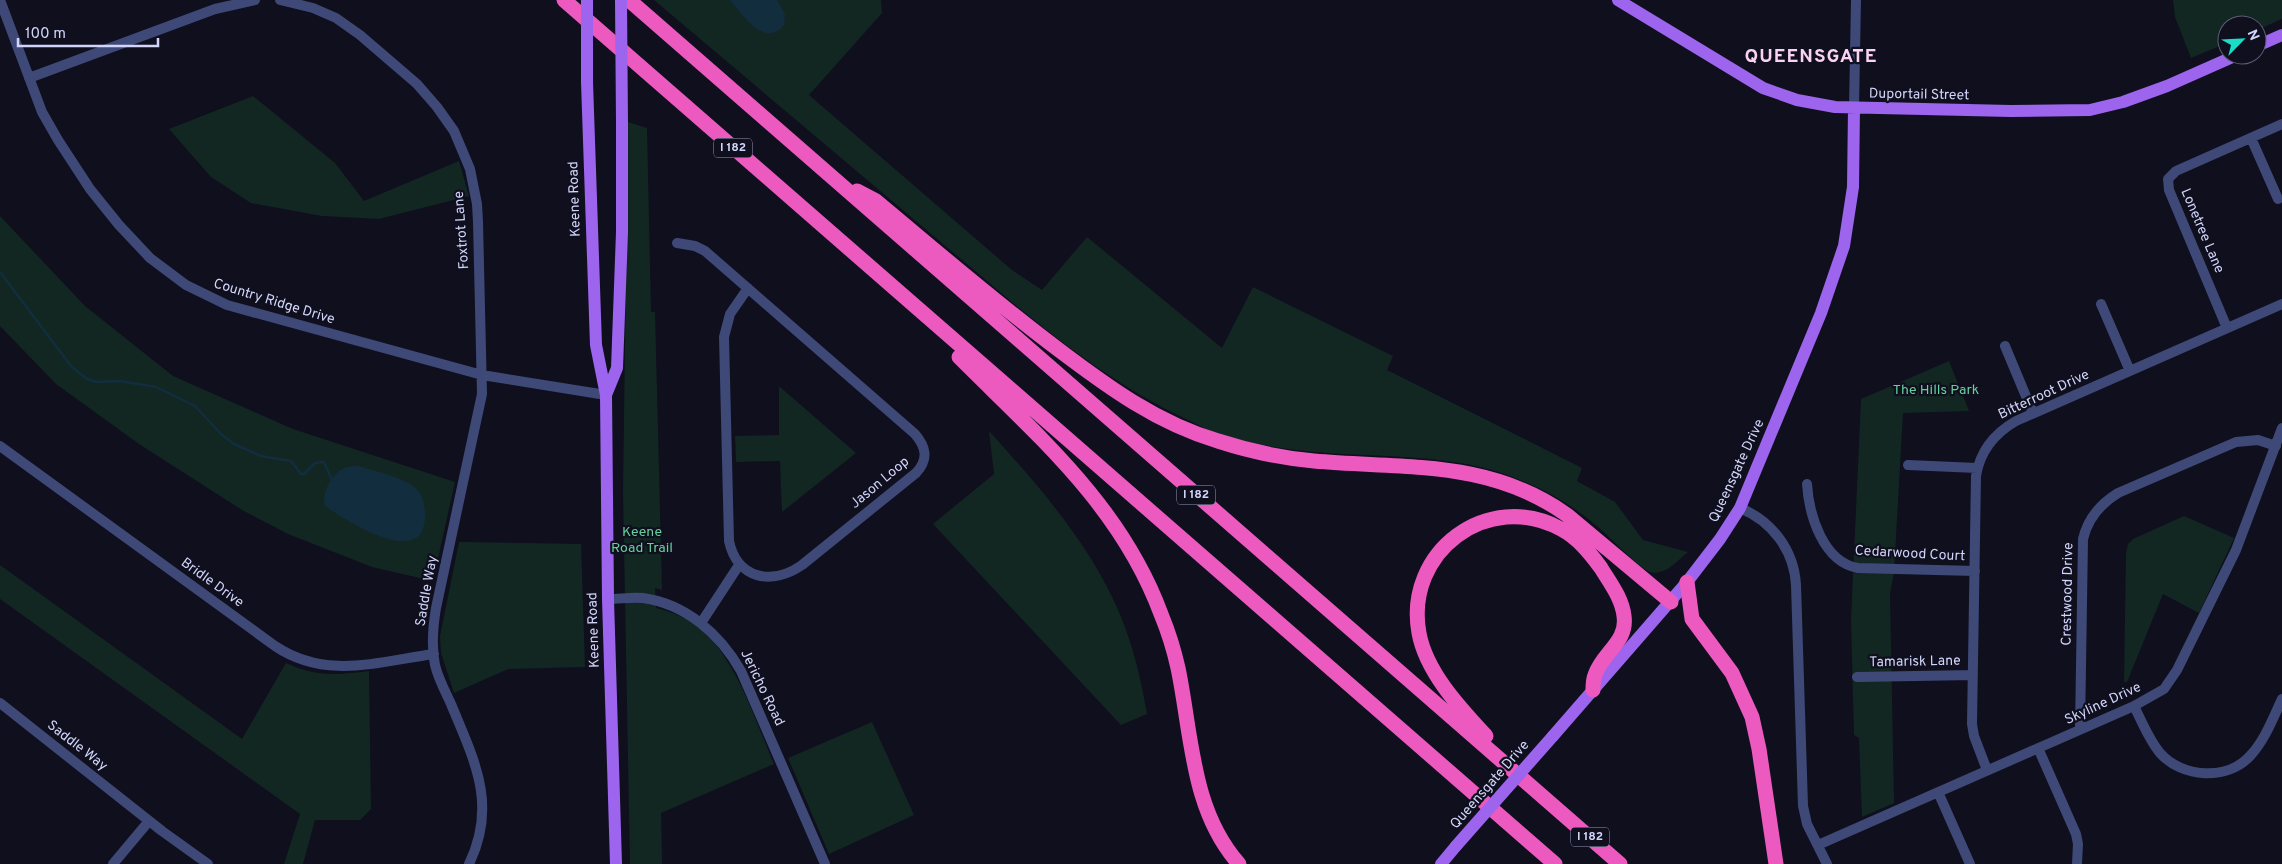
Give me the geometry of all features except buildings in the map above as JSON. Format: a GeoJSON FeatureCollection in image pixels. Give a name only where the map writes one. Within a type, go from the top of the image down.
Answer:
{"type":"FeatureCollection","features":[{"type":"Feature","properties":{"kind":"highway","name":"I 182"},"geometry":{"type":"LineString","coordinates":[[564,0],[1555,864]]}},
{"type":"Feature","properties":{"kind":"highway","name":"I 182"},"geometry":{"type":"LineString","coordinates":[[629,0],[1620,864]]}},
{"type":"Feature","properties":{"kind":"highway"},"geometry":{"type":"LineString","coordinates":[[834,179],[876,201],[1010,313],[1118,394],[1144,409],[1216,441],[1273,455],[1315,461],[1450,470],[1482,475],[1513,486],[1552,504],[1567,515],[1671,602]]}},
{"type":"Feature","properties":{"kind":"highway"},"geometry":{"type":"LineString","coordinates":[[902,295],[947,344],[1068,467],[1105,509],[1128,543],[1152,589],[1178,667],[1195,770],[1205,806],[1221,840],[1239,864]]}},
{"type":"Feature","properties":{"kind":"highway"},"geometry":{"type":"LineString","coordinates":[[1559,810],[1477,727],[1441,681],[1423,649],[1417,618],[1421,585],[1427,571],[1446,544],[1473,526],[1488,520],[1513,517],[1527,518],[1550,524],[1568,534],[1584,547],[1613,587],[1624,616],[1622,634],[1595,674],[1593,690]]}},
{"type":"Feature","properties":{"kind":"highway"},"geometry":{"type":"LineString","coordinates":[[1687,582],[1692,619],[1732,673],[1752,717],[1759,749],[1776,864]]}},
{"type":"Feature","properties":{"kind":"main road","name":"Keene Road"},"geometry":{"type":"LineString","coordinates":[[586,0],[586,82],[596,345],[606,395],[608,599],[616,864]]}},
{"type":"Feature","properties":{"kind":"main road","name":"Keene Road"},"geometry":{"type":"LineString","coordinates":[[606,395],[617,368],[622,232],[621,0]]}},
{"type":"Feature","properties":{"kind":"main road","name":"Duportail Street"},"geometry":{"type":"LineString","coordinates":[[1618,0],[1763,88],[1808,103],[1854,108],[2011,112],[2090,110],[2123,102],[2167,86],[2217,64]]}},
{"type":"Feature","properties":{"kind":"main road"},"geometry":{"type":"LineString","coordinates":[[2267,42],[2282,35]]}},
{"type":"Feature","properties":{"kind":"main road","name":"Queensgate Drive"},"geometry":{"type":"LineString","coordinates":[[1441,864],[1671,602],[1720,539],[1740,508],[1822,313],[1844,246],[1852,187],[1854,108]]}},
{"type":"Feature","properties":{"kind":"street","name":"Country Ridge Drive"},"geometry":{"type":"LineString","coordinates":[[0,0],[49,125],[99,201],[129,237],[150,258],[186,285],[227,305],[482,375],[606,395]]}},
{"type":"Feature","properties":{"kind":"street"},"geometry":{"type":"LineString","coordinates":[[29,78],[215,9],[255,0]]}},
{"type":"Feature","properties":{"kind":"street","name":"Foxtrot Lane"},"geometry":{"type":"LineString","coordinates":[[280,0],[299,3],[326,13],[360,35],[423,90],[454,131],[470,169],[477,204],[482,375]]}},
{"type":"Feature","properties":{"kind":"street","name":"Queensgate Drive"},"geometry":{"type":"LineString","coordinates":[[1854,108],[1856,0]]}},
{"type":"Feature","properties":{"kind":"street","name":"Lonetree Lane"},"geometry":{"type":"LineString","coordinates":[[2227,328],[2169,190],[2168,179],[2176,170],[2282,124]]}},
{"type":"Feature","properties":{"kind":"street"},"geometry":{"type":"LineString","coordinates":[[2251,138],[2278,198]]}},
{"type":"Feature","properties":{"kind":"street","name":"Jason Loop"},"geometry":{"type":"LineString","coordinates":[[676,243],[695,246],[705,251],[914,434],[925,448],[924,462],[916,472],[793,571],[776,576],[757,576],[739,565]]}},
{"type":"Feature","properties":{"kind":"street"},"geometry":{"type":"LineString","coordinates":[[701,623],[739,565],[734,559],[729,541],[724,350],[725,328],[730,314],[748,288]]}},
{"type":"Feature","properties":{"kind":"street"},"geometry":{"type":"LineString","coordinates":[[2102,304],[2130,371]]}},
{"type":"Feature","properties":{"kind":"street","name":"Bitterroot Drive"},"geometry":{"type":"LineString","coordinates":[[1987,770],[1974,736],[1973,675],[1977,468],[1983,453],[1999,432],[2033,413],[2282,304]]}},
{"type":"Feature","properties":{"kind":"street"},"geometry":{"type":"LineString","coordinates":[[2006,346],[2033,413]]}},
{"type":"Feature","properties":{"kind":"street","name":"Saddle Way"},"geometry":{"type":"LineString","coordinates":[[469,864],[482,827],[482,790],[477,768],[439,677],[434,654],[434,615],[482,394],[482,375]]}},
{"type":"Feature","properties":{"kind":"street","name":"Skyline Drive"},"geometry":{"type":"LineString","coordinates":[[1818,845],[2134,706],[2164,688],[2177,670],[2236,550],[2282,428]]}},
{"type":"Feature","properties":{"kind":"street","name":"Crestwood Drive"},"geometry":{"type":"LineString","coordinates":[[2080,729],[2083,539],[2094,513],[2101,505],[2118,493],[2236,442],[2258,440],[2276,446]]}},
{"type":"Feature","properties":{"kind":"street","name":"Bridle Drive"},"geometry":{"type":"LineString","coordinates":[[0,446],[274,646],[298,659],[318,665],[344,666],[434,654]]}},
{"type":"Feature","properties":{"kind":"street"},"geometry":{"type":"LineString","coordinates":[[1908,465],[1977,468]]}},
{"type":"Feature","properties":{"kind":"street","name":"Cedarwood Court"},"geometry":{"type":"LineString","coordinates":[[1807,484],[1813,520],[1829,549],[1845,564],[1858,568],[1975,571]]}},
{"type":"Feature","properties":{"kind":"street"},"geometry":{"type":"LineString","coordinates":[[1740,508],[1755,515],[1767,525],[1788,552],[1795,571],[1803,806],[1807,824],[1827,864]]}},
{"type":"Feature","properties":{"kind":"street","name":"Jericho Road"},"geometry":{"type":"LineString","coordinates":[[608,599],[640,598],[660,602],[686,613],[701,623],[724,645],[741,671],[826,864]]}},
{"type":"Feature","properties":{"kind":"street","name":"Tamarisk Lane"},"geometry":{"type":"LineString","coordinates":[[1857,677],[1973,675]]}},
{"type":"Feature","properties":{"kind":"street"},"geometry":{"type":"LineString","coordinates":[[2134,706],[2151,740],[2166,759],[2185,770],[2207,774],[2230,768],[2249,757],[2263,738],[2282,699]]}},
{"type":"Feature","properties":{"kind":"street","name":"Saddle Way"},"geometry":{"type":"LineString","coordinates":[[0,702],[149,821],[208,864]]}},
{"type":"Feature","properties":{"kind":"street"},"geometry":{"type":"LineString","coordinates":[[2038,748],[2076,834],[2078,844],[2077,864]]}},
{"type":"Feature","properties":{"kind":"street"},"geometry":{"type":"LineString","coordinates":[[1938,792],[1970,864]]}},
{"type":"Feature","properties":{"kind":"street"},"geometry":{"type":"LineString","coordinates":[[113,864],[149,821]]}},
{"type":"Feature","properties":{"kind":"green space"},"geometry":{"type":"Polygon","coordinates":[[[654,0],[881,0],[882,13],[809,95],[1012,270],[1042,290],[1087,237],[1222,348],[1253,287],[1393,356],[1387,370],[1582,468],[1577,481],[1615,502],[1643,540],[1688,552],[1666,570],[1655,573],[1650,572],[1639,565],[1598,527],[1574,508],[1535,486],[1492,470],[1448,461],[1314,452],[1255,444],[1217,433],[1162,407],[1117,381],[1013,303],[654,0]]]}},
{"type":"Feature","properties":{"kind":"green space"},"geometry":{"type":"Polygon","coordinates":[[[2173,0],[2282,0],[2282,19],[2267,26],[2267,15],[2217,15],[2217,47],[2191,58],[2175,17],[2173,0]]]}},
{"type":"Feature","properties":{"kind":"green space"},"geometry":{"type":"Polygon","coordinates":[[[253,96],[335,163],[364,201],[459,161],[469,196],[379,219],[322,216],[251,203],[211,177],[169,129],[253,96]]]}},
{"type":"Feature","properties":{"kind":"green space","name":"Keene Road Trail"},"geometry":{"type":"Polygon","coordinates":[[[628,122],[647,128],[651,312],[655,312],[662,590],[655,588],[656,608],[691,622],[714,642],[725,657],[744,692],[774,764],[661,813],[662,864],[630,864],[623,492],[628,122]]]}},
{"type":"Feature","properties":{"kind":"green space"},"geometry":{"type":"Polygon","coordinates":[[[0,216],[85,306],[173,376],[293,429],[455,482],[433,581],[372,567],[288,534],[242,510],[139,444],[56,384],[0,326],[0,216]]]}},
{"type":"Feature","properties":{"kind":"green space","name":"The Hills Park"},"geometry":{"type":"Polygon","coordinates":[[[1949,361],[1969,411],[1903,413],[1894,572],[1890,593],[1894,803],[1862,817],[1859,738],[1854,735],[1851,620],[1861,399],[1949,361]]]}},
{"type":"Feature","properties":{"kind":"green space"},"geometry":{"type":"Polygon","coordinates":[[[779,386],[856,453],[782,512],[780,461],[736,462],[735,436],[779,435],[779,386]]]}},
{"type":"Feature","properties":{"kind":"green space"},"geometry":{"type":"Polygon","coordinates":[[[989,431],[1062,516],[1107,587],[1124,624],[1139,675],[1147,714],[1121,725],[933,524],[994,474],[989,431]]]}},
{"type":"Feature","properties":{"kind":"green space"},"geometry":{"type":"Polygon","coordinates":[[[2184,516],[2234,538],[2199,613],[2163,594],[2127,682],[2124,682],[2126,553],[2128,544],[2133,539],[2184,516]]]}},
{"type":"Feature","properties":{"kind":"green space"},"geometry":{"type":"Polygon","coordinates":[[[459,542],[581,544],[585,667],[508,669],[454,693],[441,653],[440,636],[459,542]]]}},
{"type":"Feature","properties":{"kind":"green space"},"geometry":{"type":"Polygon","coordinates":[[[0,565],[242,739],[286,663],[307,671],[327,674],[369,671],[371,809],[360,820],[315,820],[303,864],[284,864],[300,814],[0,599],[0,565]]]}},
{"type":"Feature","properties":{"kind":"green space"},"geometry":{"type":"Polygon","coordinates":[[[872,722],[914,815],[829,854],[788,758],[872,722]]]}},
{"type":"Feature","properties":{"kind":"water"},"geometry":{"type":"Polygon","coordinates":[[[730,0],[777,0],[785,14],[784,25],[776,31],[769,33],[762,31],[754,27],[730,0]]]}},
{"type":"Feature","properties":{"kind":"water"},"geometry":{"type":"Polygon","coordinates":[[[359,466],[401,480],[413,486],[419,492],[424,503],[425,516],[422,532],[412,540],[399,541],[383,537],[349,522],[325,506],[325,495],[329,483],[337,473],[347,467],[359,466]]]}},
{"type":"Feature","properties":{"kind":"waterway"},"geometry":{"type":"LineString","coordinates":[[0,272],[71,366],[87,379],[96,382],[120,381],[156,387],[195,406],[221,434],[234,444],[261,456],[291,461],[301,474],[304,474],[315,463],[324,462],[332,480]]}},
{"type":"Feature","properties":{"kind":"district","name":"QUEENSGATE"},"geometry":{"type":"Point","coordinates":[1811,57]}}]}
